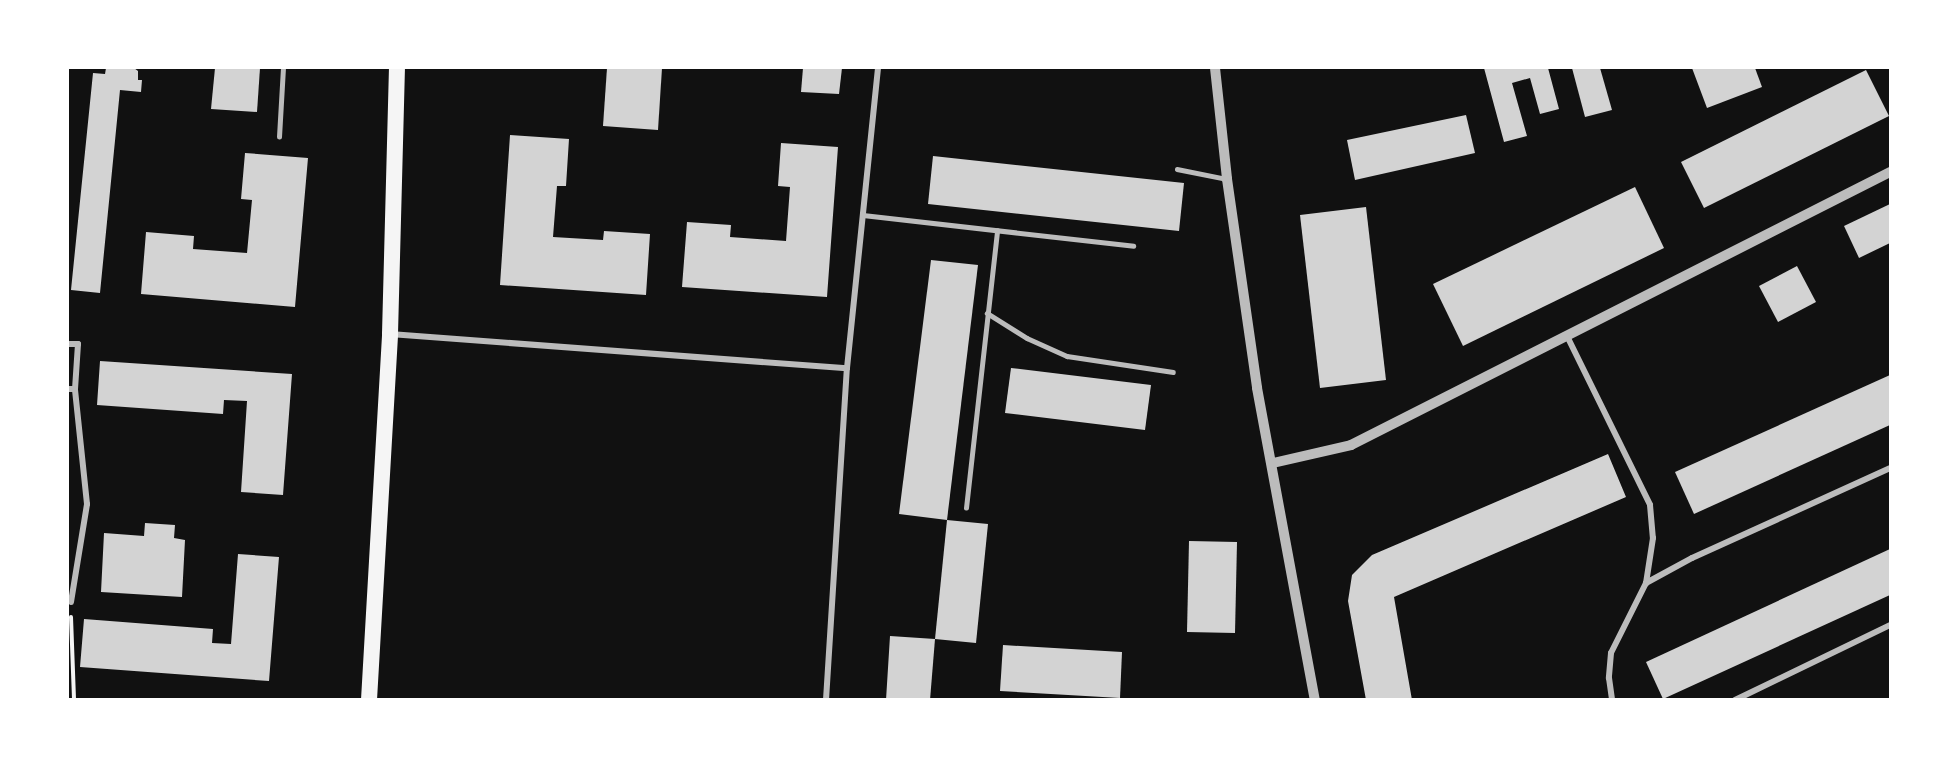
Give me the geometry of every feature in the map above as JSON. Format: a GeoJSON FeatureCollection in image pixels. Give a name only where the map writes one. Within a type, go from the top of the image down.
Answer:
{"type":"FeatureCollection","features":[{"type":"Feature","properties":{"kind":"highway"},"geometry":{"type":"LineString","coordinates":[[369,699],[390,334],[397,68]]}},
{"type":"Feature","properties":{"kind":"street"},"geometry":{"type":"LineString","coordinates":[[826,699],[847,368],[878,68]]}},
{"type":"Feature","properties":{"kind":"street"},"geometry":{"type":"LineString","coordinates":[[1215,68],[1227,179],[1257,388],[1316,699]]}},
{"type":"Feature","properties":{"kind":"street"},"geometry":{"type":"LineString","coordinates":[[1273,463],[1351,445],[1890,172]]}},
{"type":"Feature","properties":{"kind":"street"},"geometry":{"type":"LineString","coordinates":[[390,334],[847,368]]}},
{"type":"Feature","properties":{"kind":"street"},"geometry":{"type":"LineString","coordinates":[[1567,336],[1650,505],[1653,538],[1646,583],[1611,653],[1609,678],[1612,699]]}},
{"type":"Feature","properties":{"kind":"street"},"geometry":{"type":"LineString","coordinates":[[68,344],[78,344],[75,389],[87,504],[71,602]]}},
{"type":"Feature","properties":{"kind":"street"},"geometry":{"type":"LineString","coordinates":[[68,389],[75,389]]}},
{"type":"Feature","properties":{"kind":"street"},"geometry":{"type":"LineString","coordinates":[[1646,583],[1692,558],[1890,468]]}},
{"type":"Feature","properties":{"kind":"street"},"geometry":{"type":"LineString","coordinates":[[1735,699],[1890,625]]}},
{"type":"Feature","properties":{"kind":"lane"},"geometry":{"type":"LineString","coordinates":[[279,137],[283,68]]}},
{"type":"Feature","properties":{"kind":"lane"},"geometry":{"type":"LineString","coordinates":[[1177,169],[1227,179]]}},
{"type":"Feature","properties":{"kind":"lane"},"geometry":{"type":"LineString","coordinates":[[863,214],[1133,246]]}},
{"type":"Feature","properties":{"kind":"lane"},"geometry":{"type":"LineString","coordinates":[[966,508],[997,231]]}},
{"type":"Feature","properties":{"kind":"lane"},"geometry":{"type":"LineString","coordinates":[[987,313],[1027,338],[1067,356],[1173,372]]}},
{"type":"Feature","properties":{"kind":"path"},"geometry":{"type":"LineString","coordinates":[[71,602],[74,699]]}},
{"type":"Feature","properties":{"kind":"building"},"geometry":{"type":"Polygon","coordinates":[[[106,68],[134,68],[138,71],[138,80],[142,80],[141,92],[120,90],[100,293],[71,290],[93,73],[105,74],[106,68]]]}},
{"type":"Feature","properties":{"kind":"building"},"geometry":{"type":"Polygon","coordinates":[[[215,68],[260,68],[257,112],[211,109],[215,68]]]}},
{"type":"Feature","properties":{"kind":"building"},"geometry":{"type":"Polygon","coordinates":[[[607,68],[662,68],[658,130],[603,126],[607,68]]]}},
{"type":"Feature","properties":{"kind":"building"},"geometry":{"type":"Polygon","coordinates":[[[803,68],[842,68],[839,94],[801,92],[803,68]]]}},
{"type":"Feature","properties":{"kind":"building"},"geometry":{"type":"Polygon","coordinates":[[[1484,68],[1548,68],[1559,109],[1540,114],[1530,78],[1512,83],[1527,136],[1504,142],[1484,68]]]}},
{"type":"Feature","properties":{"kind":"building"},"geometry":{"type":"Polygon","coordinates":[[[1572,68],[1600,68],[1612,110],[1585,117],[1572,68]]]}},
{"type":"Feature","properties":{"kind":"building"},"geometry":{"type":"Polygon","coordinates":[[[1692,68],[1755,68],[1762,87],[1707,108],[1692,68]]]}},
{"type":"Feature","properties":{"kind":"building"},"geometry":{"type":"Polygon","coordinates":[[[1866,70],[1889,116],[1704,208],[1681,162],[1866,70]]]}},
{"type":"Feature","properties":{"kind":"building"},"geometry":{"type":"Polygon","coordinates":[[[1466,115],[1475,153],[1355,180],[1347,140],[1466,115]]]}},
{"type":"Feature","properties":{"kind":"building"},"geometry":{"type":"Polygon","coordinates":[[[510,135],[569,139],[566,186],[557,186],[553,237],[603,240],[604,231],[650,234],[646,295],[500,285],[510,135]]]}},
{"type":"Feature","properties":{"kind":"building"},"geometry":{"type":"Polygon","coordinates":[[[781,143],[838,147],[827,297],[682,287],[687,222],[731,225],[730,237],[786,241],[790,187],[778,186],[781,143]]]}},
{"type":"Feature","properties":{"kind":"building"},"geometry":{"type":"Polygon","coordinates":[[[245,153],[308,158],[295,307],[141,294],[146,232],[194,236],[193,249],[247,253],[252,200],[241,199],[245,153]]]}},
{"type":"Feature","properties":{"kind":"building"},"geometry":{"type":"Polygon","coordinates":[[[933,156],[1184,183],[1179,231],[928,204],[933,156]]]}},
{"type":"Feature","properties":{"kind":"building"},"geometry":{"type":"Polygon","coordinates":[[[1635,187],[1664,248],[1463,346],[1433,284],[1635,187]]]}},
{"type":"Feature","properties":{"kind":"building"},"geometry":{"type":"Polygon","coordinates":[[[1890,204],[1890,243],[1859,258],[1844,226],[1890,204]]]}},
{"type":"Feature","properties":{"kind":"building"},"geometry":{"type":"Polygon","coordinates":[[[1366,207],[1386,380],[1320,388],[1300,215],[1366,207]]]}},
{"type":"Feature","properties":{"kind":"building"},"geometry":{"type":"Polygon","coordinates":[[[931,260],[978,265],[947,520],[899,514],[931,260]]]}},
{"type":"Feature","properties":{"kind":"building"},"geometry":{"type":"Polygon","coordinates":[[[1797,266],[1816,302],[1778,322],[1759,286],[1797,266]]]}},
{"type":"Feature","properties":{"kind":"building"},"geometry":{"type":"Polygon","coordinates":[[[100,361],[292,374],[283,495],[241,492],[247,401],[224,400],[223,414],[97,405],[100,361]]]}},
{"type":"Feature","properties":{"kind":"building"},"geometry":{"type":"Polygon","coordinates":[[[1011,368],[1151,385],[1145,430],[1005,413],[1011,368]]]}},
{"type":"Feature","properties":{"kind":"building"},"geometry":{"type":"Polygon","coordinates":[[[1890,375],[1890,425],[1694,514],[1675,472],[1890,375]]]}},
{"type":"Feature","properties":{"kind":"building"},"geometry":{"type":"Polygon","coordinates":[[[1608,454],[1626,497],[1394,597],[1412,700],[1366,700],[1348,601],[1352,575],[1372,555],[1608,454]]]}},
{"type":"Feature","properties":{"kind":"building"},"geometry":{"type":"Polygon","coordinates":[[[947,520],[988,524],[976,643],[935,639],[947,520]]]}},
{"type":"Feature","properties":{"kind":"building"},"geometry":{"type":"Polygon","coordinates":[[[145,523],[175,525],[174,538],[185,540],[182,597],[101,592],[104,533],[144,536],[145,523]]]}},
{"type":"Feature","properties":{"kind":"building"},"geometry":{"type":"Polygon","coordinates":[[[1189,541],[1237,542],[1235,633],[1187,632],[1189,541]]]}},
{"type":"Feature","properties":{"kind":"building"},"geometry":{"type":"Polygon","coordinates":[[[1890,549],[1890,595],[1663,699],[1646,662],[1890,549]]]}},
{"type":"Feature","properties":{"kind":"building"},"geometry":{"type":"Polygon","coordinates":[[[238,554],[279,557],[269,681],[80,667],[84,619],[213,629],[212,643],[231,644],[238,554]]]}},
{"type":"Feature","properties":{"kind":"building"},"geometry":{"type":"Polygon","coordinates":[[[890,636],[935,639],[930,700],[886,700],[890,636]]]}},
{"type":"Feature","properties":{"kind":"building"},"geometry":{"type":"Polygon","coordinates":[[[1003,645],[1122,652],[1120,698],[1000,691],[1003,645]]]}}]}
